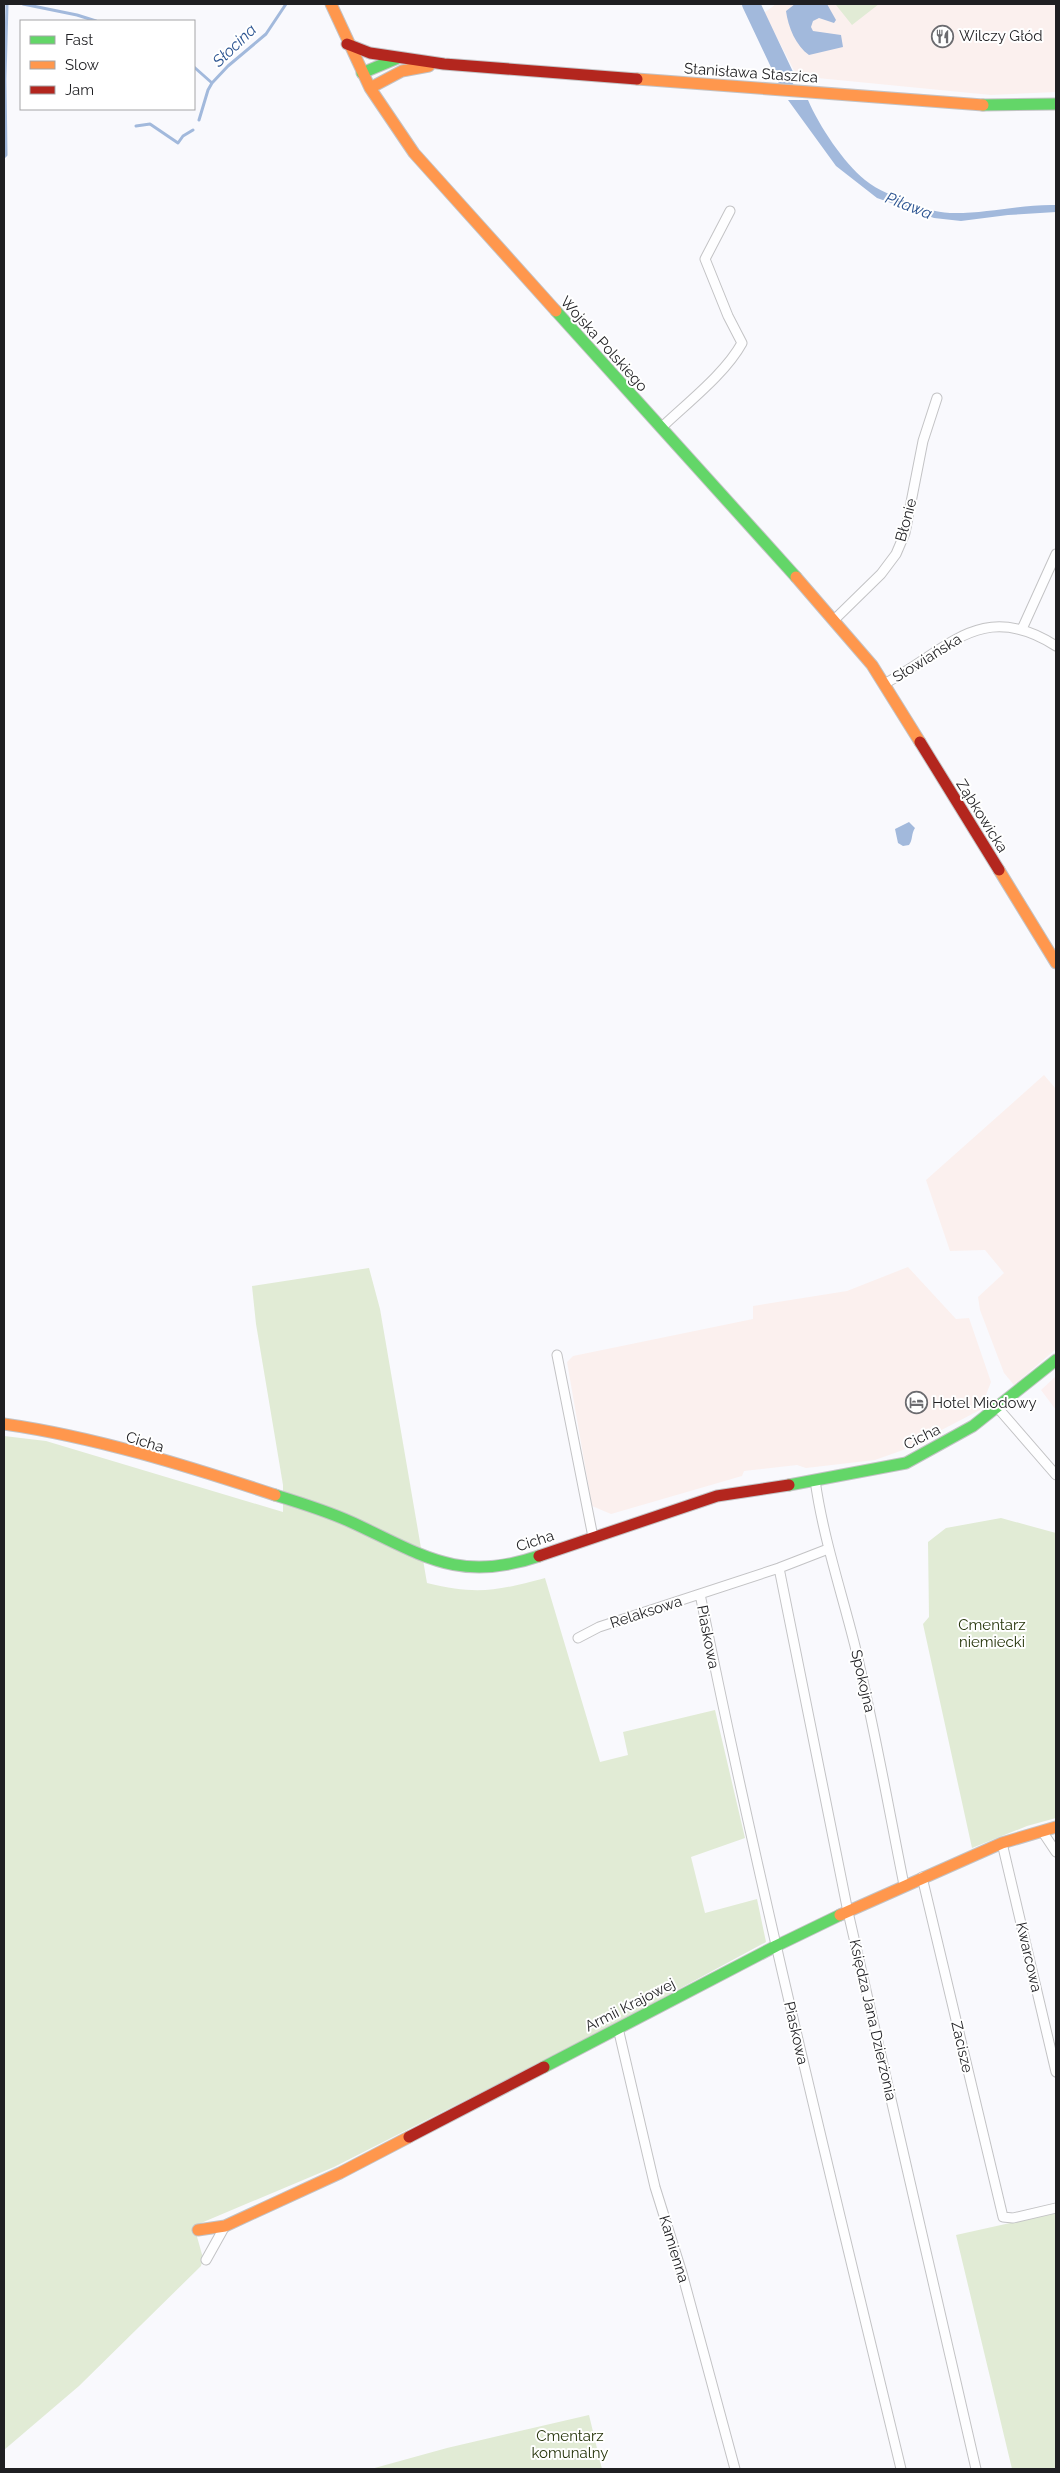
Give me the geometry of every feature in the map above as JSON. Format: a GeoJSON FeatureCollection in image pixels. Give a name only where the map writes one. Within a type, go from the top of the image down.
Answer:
{"type":"FeatureCollection","features":[{"type":"Feature","properties":{"kind":"street","name":"Wojska Polskiego"},"geometry":{"type":"LineString","coordinates":[[331,4],[347,44],[370,88],[414,153],[834,620],[872,665],[884,684]]}},
{"type":"Feature","properties":{"kind":"street"},"geometry":{"type":"LineString","coordinates":[[347,44],[370,53],[444,64]]}},
{"type":"Feature","properties":{"kind":"street"},"geometry":{"type":"LineString","coordinates":[[362,73],[398,58]]}},
{"type":"Feature","properties":{"kind":"street"},"geometry":{"type":"LineString","coordinates":[[370,88],[402,72],[444,64]]}},
{"type":"Feature","properties":{"kind":"street","name":"Stanisława Staszica"},"geometry":{"type":"LineString","coordinates":[[444,64],[963,104],[1006,106],[1056,104]]}},
{"type":"Feature","properties":{"kind":"street"},"geometry":{"type":"LineString","coordinates":[[661,428],[726,365],[736,354],[742,343],[728,316],[705,259],[730,211]]}},
{"type":"Feature","properties":{"kind":"street","name":"Błonie"},"geometry":{"type":"LineString","coordinates":[[834,620],[881,574],[896,554],[913,500],[923,440],[937,398]]}},
{"type":"Feature","properties":{"kind":"street"},"geometry":{"type":"LineString","coordinates":[[1022,629],[1056,554]]}},
{"type":"Feature","properties":{"kind":"street","name":"Słowiańska"},"geometry":{"type":"LineString","coordinates":[[884,684],[964,634],[994,627],[1022,629],[1056,646]]}},
{"type":"Feature","properties":{"kind":"street","name":"Ząbkowicka"},"geometry":{"type":"LineString","coordinates":[[884,684],[1056,963]]}},
{"type":"Feature","properties":{"kind":"street"},"geometry":{"type":"LineString","coordinates":[[557,1355],[593,1537]]}},
{"type":"Feature","properties":{"kind":"street","name":"Cicha"},"geometry":{"type":"LineString","coordinates":[[4,1424],[47,1430],[81,1438],[316,1508],[359,1524],[416,1552],[449,1564],[482,1568],[508,1565],[717,1496],[906,1463],[963,1433],[1056,1360]]}},
{"type":"Feature","properties":{"kind":"street"},"geometry":{"type":"LineString","coordinates":[[998,1407],[1056,1475]]}},
{"type":"Feature","properties":{"kind":"street","name":"Spokojna"},"geometry":{"type":"LineString","coordinates":[[815,1480],[828,1549],[844,1603],[869,1705],[904,1884]]}},
{"type":"Feature","properties":{"kind":"street","name":"Relaksowa"},"geometry":{"type":"LineString","coordinates":[[578,1638],[599,1627],[779,1568],[828,1549]]}},
{"type":"Feature","properties":{"kind":"street","name":"Księdza Jana Dzierżonia"},"geometry":{"type":"LineString","coordinates":[[779,1568],[848,1912],[976,2469]]}},
{"type":"Feature","properties":{"kind":"street","name":"Piaskowa"},"geometry":{"type":"LineString","coordinates":[[700,1594],[735,1768],[901,2469]]}},
{"type":"Feature","properties":{"kind":"street","name":"Armii Krajowej"},"geometry":{"type":"LineString","coordinates":[[198,2230],[225,2226],[340,2173],[776,1946],[904,1884],[1002,1842],[1056,1827]]}},
{"type":"Feature","properties":{"kind":"street"},"geometry":{"type":"LineString","coordinates":[[1042,1830],[1056,1852]]}},
{"type":"Feature","properties":{"kind":"street","name":"Kwarcowa"},"geometry":{"type":"LineString","coordinates":[[1002,1842],[1056,2072]]}},
{"type":"Feature","properties":{"kind":"street","name":"Zacisze"},"geometry":{"type":"LineString","coordinates":[[922,1877],[1002,2217],[1013,2218],[1056,2208]]}},
{"type":"Feature","properties":{"kind":"street","name":"Kamienna"},"geometry":{"type":"LineString","coordinates":[[618,2028],[655,2187],[682,2273],[735,2469]]}},
{"type":"Feature","properties":{"kind":"street"},"geometry":{"type":"LineString","coordinates":[[206,2260],[225,2226]]}},
{"type":"Feature","properties":{"kind":"shaded area"},"geometry":{"type":"Polygon","coordinates":[[[776,4],[1056,4],[1056,92],[991,95],[797,76],[764,13],[776,4]]]}},
{"type":"Feature","properties":{"kind":"shaded area"},"geometry":{"type":"Polygon","coordinates":[[[1044,1075],[1056,1089],[1056,1349],[1014,1385],[1004,1373],[980,1310],[978,1297],[1004,1273],[985,1250],[950,1251],[926,1180],[1044,1075]]]}},
{"type":"Feature","properties":{"kind":"shaded area"},"geometry":{"type":"Polygon","coordinates":[[[908,1267],[956,1319],[969,1318],[991,1382],[980,1410],[903,1450],[875,1460],[806,1468],[797,1465],[744,1471],[742,1476],[611,1514],[592,1506],[567,1362],[573,1356],[753,1319],[753,1306],[847,1291],[908,1267]]]}},
{"type":"Feature","properties":{"kind":"shaded area"},"geometry":{"type":"Polygon","coordinates":[[[1056,1376],[1056,1410],[1041,1390],[1056,1376]]]}},
{"type":"Feature","properties":{"kind":"green space"},"geometry":{"type":"Polygon","coordinates":[[[879,4],[852,25],[836,5],[879,4]]]}},
{"type":"Feature","properties":{"kind":"green space"},"geometry":{"type":"Polygon","coordinates":[[[369,1268],[380,1309],[427,1583],[460,1589],[486,1590],[545,1578],[600,1762],[628,1755],[623,1732],[715,1710],[745,1838],[691,1857],[705,1913],[757,1899],[766,1942],[607,2028],[334,2167],[194,2226],[203,2258],[201,2266],[79,2386],[4,2450],[4,1436],[46,1441],[283,1512],[283,1485],[256,1324],[252,1286],[369,1268]]]}},
{"type":"Feature","properties":{"kind":"green space","name":"Cmentarz niemiecki"},"geometry":{"type":"Polygon","coordinates":[[[1001,1518],[1056,1533],[1056,1818],[1027,1826],[972,1848],[923,1624],[929,1617],[928,1542],[946,1528],[1001,1518]]]}},
{"type":"Feature","properties":{"kind":"green space"},"geometry":{"type":"Polygon","coordinates":[[[1056,2213],[1056,2469],[1012,2469],[956,2235],[1056,2213]]]}},
{"type":"Feature","properties":{"kind":"green space","name":"Cmentarz komunalny"},"geometry":{"type":"Polygon","coordinates":[[[589,2415],[602,2469],[371,2469],[447,2448],[589,2415]]]}},
{"type":"Feature","properties":{"kind":"water"},"geometry":{"type":"Polygon","coordinates":[[[795,4],[827,4],[836,20],[834,23],[819,18],[813,21],[811,27],[813,31],[841,35],[843,47],[809,55],[804,51],[793,36],[787,17],[786,11],[795,4]]]}},
{"type":"Feature","properties":{"kind":"water"},"geometry":{"type":"Polygon","coordinates":[[[788,100],[808,100],[825,132],[849,164],[870,184],[887,193],[924,208],[950,213],[1043,205],[1056,205],[1056,212],[1008,215],[961,221],[934,218],[877,198],[836,166],[788,100]]]}},
{"type":"Feature","properties":{"kind":"water"},"geometry":{"type":"Polygon","coordinates":[[[909,822],[915,828],[909,845],[903,846],[898,843],[895,829],[909,822]]]}},
{"type":"Feature","properties":{"kind":"waterway"},"geometry":{"type":"LineString","coordinates":[[4,157],[6,155],[5,79],[7,4]]}},
{"type":"Feature","properties":{"kind":"waterway","name":"Słocina"},"geometry":{"type":"LineString","coordinates":[[23,4],[93,20]]}},
{"type":"Feature","properties":{"kind":"waterway","name":"Słocina"},"geometry":{"type":"LineString","coordinates":[[195,68],[212,83],[228,66],[266,34],[286,4]]}},
{"type":"Feature","properties":{"kind":"waterway","name":"Piława"},"geometry":{"type":"LineString","coordinates":[[751,4],[786,78]]}},
{"type":"Feature","properties":{"kind":"waterway"},"geometry":{"type":"LineString","coordinates":[[199,120],[212,83]]}},
{"type":"Feature","properties":{"kind":"waterway"},"geometry":{"type":"LineString","coordinates":[[136,126],[150,124],[178,143],[183,136],[193,130]]}},
{"type":"Feature","properties":{"kind":"traffic: fast"},"geometry":{"type":"LineString","coordinates":[[362,73],[398,58]]}},
{"type":"Feature","properties":{"kind":"traffic: fast"},"geometry":{"type":"LineString","coordinates":[[983,105],[1056,104]]}},
{"type":"Feature","properties":{"kind":"traffic: fast"},"geometry":{"type":"LineString","coordinates":[[556,311],[796,577]]}},
{"type":"Feature","properties":{"kind":"traffic: fast"},"geometry":{"type":"LineString","coordinates":[[789,1485],[906,1463],[973,1426],[1056,1360]]}},
{"type":"Feature","properties":{"kind":"traffic: fast"},"geometry":{"type":"LineString","coordinates":[[275,1495],[333,1514],[399,1545],[441,1562],[462,1566],[485,1567],[511,1564],[539,1556]]}},
{"type":"Feature","properties":{"kind":"traffic: fast"},"geometry":{"type":"LineString","coordinates":[[544,2067],[776,1946],[840,1915]]}},
{"type":"Feature","properties":{"kind":"traffic: slow"},"geometry":{"type":"LineString","coordinates":[[331,4],[370,88],[414,153],[556,311]]}},
{"type":"Feature","properties":{"kind":"traffic: slow"},"geometry":{"type":"LineString","coordinates":[[370,88],[402,71],[429,66]]}},
{"type":"Feature","properties":{"kind":"traffic: slow"},"geometry":{"type":"LineString","coordinates":[[637,79],[983,105]]}},
{"type":"Feature","properties":{"kind":"traffic: slow"},"geometry":{"type":"LineString","coordinates":[[796,577],[872,665],[920,742]]}},
{"type":"Feature","properties":{"kind":"traffic: slow"},"geometry":{"type":"LineString","coordinates":[[999,870],[1056,963]]}},
{"type":"Feature","properties":{"kind":"traffic: slow"},"geometry":{"type":"LineString","coordinates":[[4,1424],[72,1436],[107,1445],[175,1463],[275,1495]]}},
{"type":"Feature","properties":{"kind":"traffic: slow"},"geometry":{"type":"LineString","coordinates":[[840,1915],[1002,1843],[1056,1827]]}},
{"type":"Feature","properties":{"kind":"traffic: slow"},"geometry":{"type":"LineString","coordinates":[[198,2230],[225,2226],[340,2173],[409,2137]]}},
{"type":"Feature","properties":{"kind":"traffic: jam"},"geometry":{"type":"LineString","coordinates":[[347,44],[370,53],[444,64],[637,79]]}},
{"type":"Feature","properties":{"kind":"traffic: jam"},"geometry":{"type":"LineString","coordinates":[[920,742],[999,870]]}},
{"type":"Feature","properties":{"kind":"traffic: jam"},"geometry":{"type":"LineString","coordinates":[[539,1556],[717,1496],[789,1485]]}},
{"type":"Feature","properties":{"kind":"traffic: jam"},"geometry":{"type":"LineString","coordinates":[[409,2137],[544,2067]]}},
{"type":"Feature","properties":{"kind":"place","name":"Wilczy Głód"},"geometry":{"type":"Point","coordinates":[943,36]}},
{"type":"Feature","properties":{"kind":"place","name":"Hotel Miodowy"},"geometry":{"type":"Point","coordinates":[916,1403]}}]}
